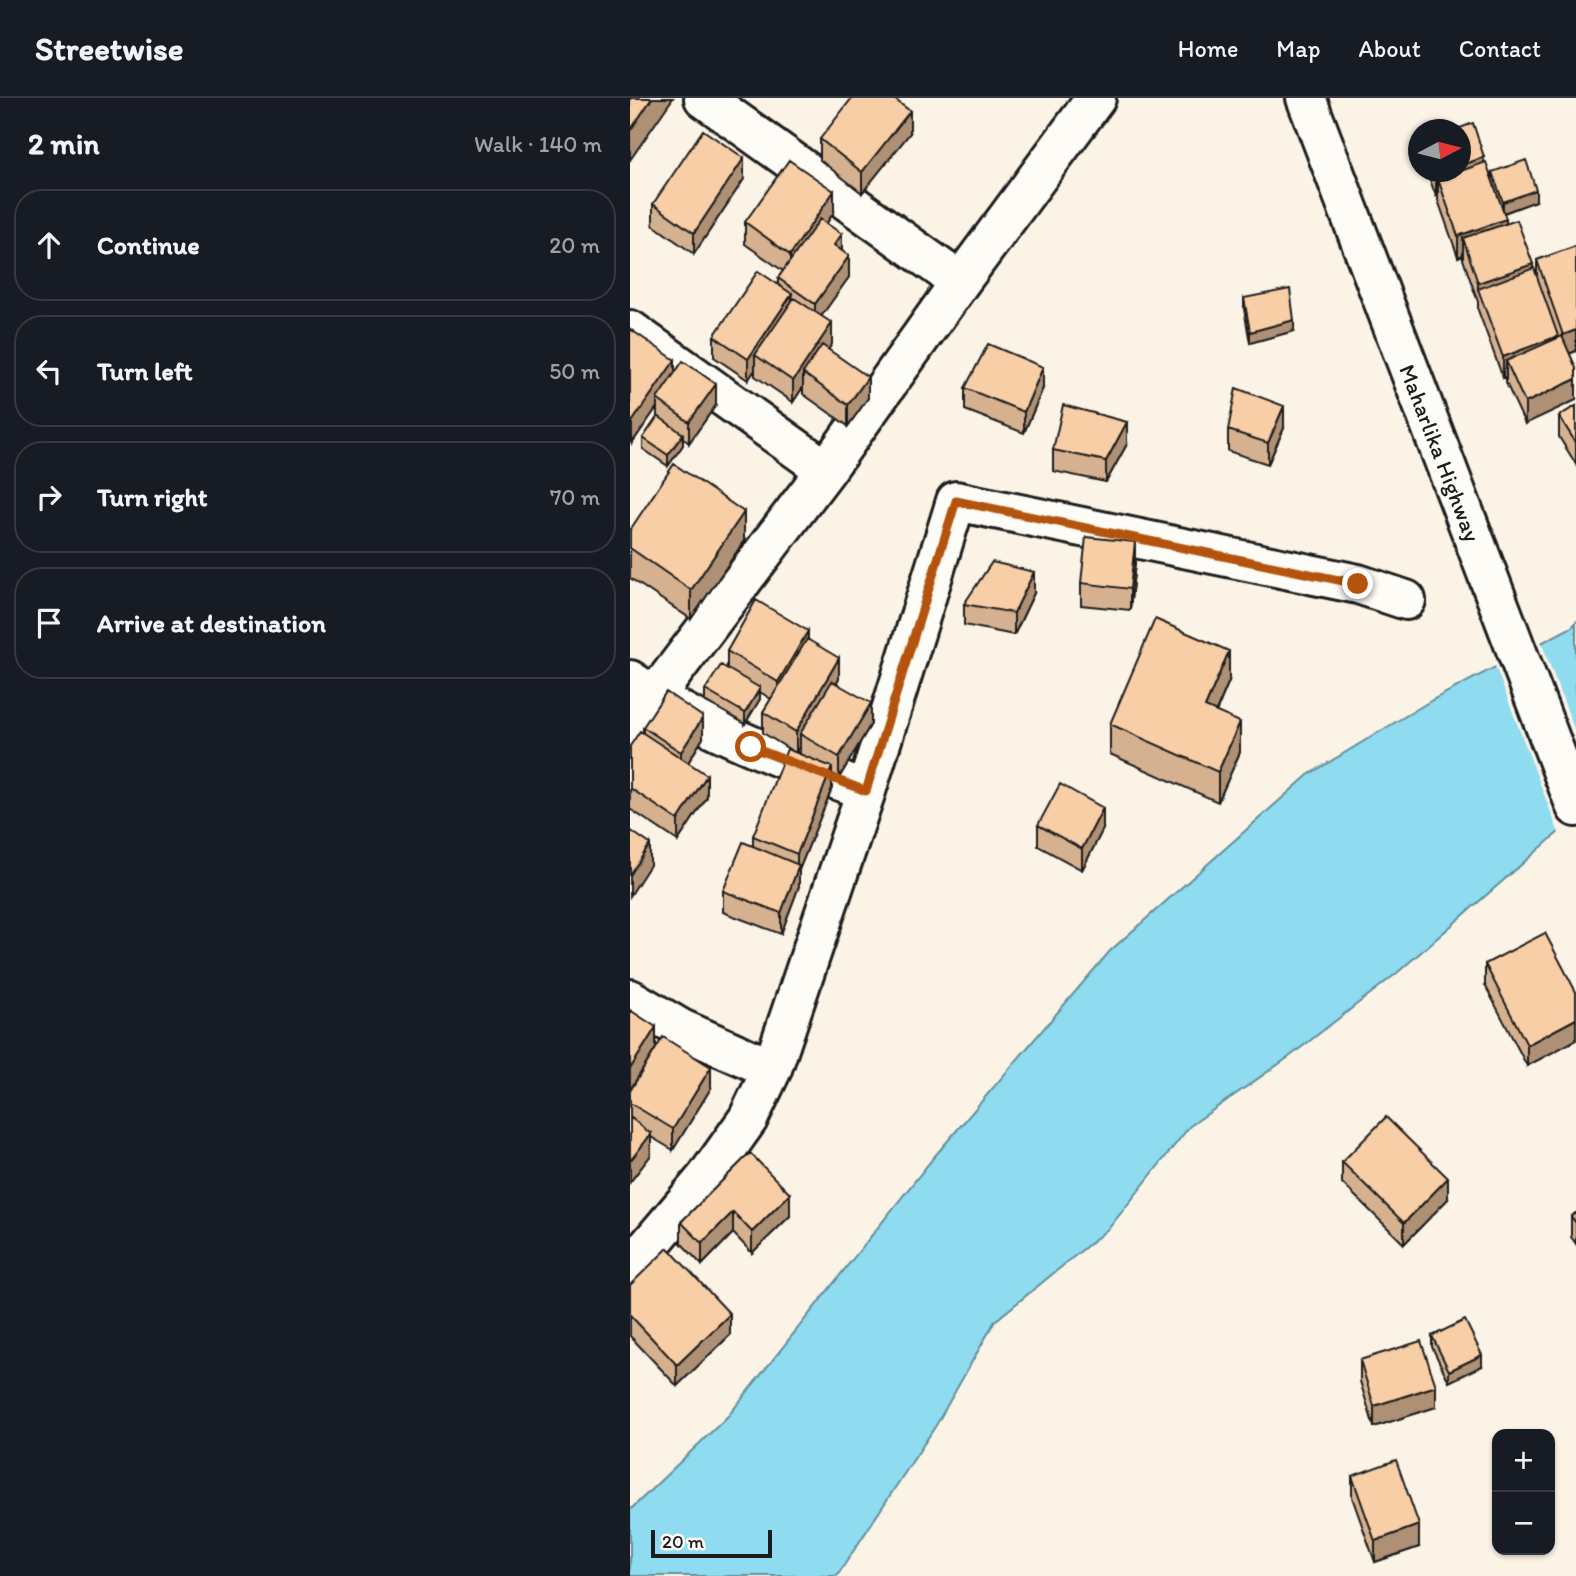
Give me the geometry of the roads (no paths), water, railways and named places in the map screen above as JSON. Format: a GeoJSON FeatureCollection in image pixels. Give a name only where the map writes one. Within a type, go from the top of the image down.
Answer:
{"type":"FeatureCollection","features":[{"type":"Feature","properties":{"kind":"main road"},"geometry":{"type":"LineString","coordinates":[[704,98],[960,282]]}},
{"type":"Feature","properties":{"kind":"main road"},"geometry":{"type":"LineString","coordinates":[[630,729],[642,688],[826,470],[1096,98]]}},
{"type":"Feature","properties":{"kind":"main road","name":"Maharlika Highway"},"geometry":{"type":"LineString","coordinates":[[1306,98],[1576,807]]}},
{"type":"Feature","properties":{"kind":"main road"},"geometry":{"type":"LineString","coordinates":[[630,330],[826,470]]}},
{"type":"Feature","properties":{"kind":"main road"},"geometry":{"type":"LineString","coordinates":[[630,1268],[706,1178],[748,1119],[772,1069],[866,791],[956,501],[1358,584],[1406,600]]}},
{"type":"Feature","properties":{"kind":"main road"},"geometry":{"type":"LineString","coordinates":[[642,688],[751,747],[866,791]]}},
{"type":"Feature","properties":{"kind":"main road"},"geometry":{"type":"LineString","coordinates":[[630,999],[681,1029],[772,1069]]}},
{"type":"Feature","properties":{"kind":"water"},"geometry":{"type":"Polygon","coordinates":[[[1576,622],[1576,817],[1397,973],[1289,1057],[1190,1126],[1109,1228],[995,1321],[935,1427],[837,1576],[630,1576],[630,1510],[728,1416],[934,1157],[1110,951],[1308,775],[1432,700],[1572,627],[1576,622]]]}}]}
